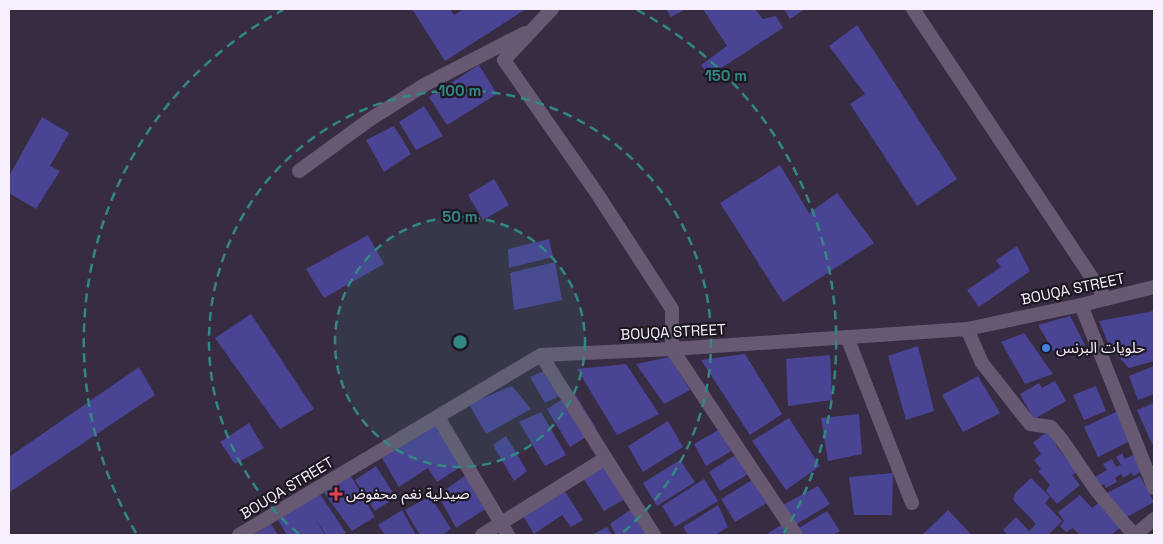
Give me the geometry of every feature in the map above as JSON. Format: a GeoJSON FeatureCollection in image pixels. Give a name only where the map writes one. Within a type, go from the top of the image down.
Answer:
{"type":"FeatureCollection","features":[{"type":"Feature","properties":{"kind":"street"},"geometry":{"type":"LineString","coordinates":[[552,9],[504,60],[596,192],[672,309],[672,348],[796,535]]}},
{"type":"Feature","properties":{"kind":"street"},"geometry":{"type":"LineString","coordinates":[[913,9],[1106,299]]}},
{"type":"Feature","properties":{"kind":"street"},"geometry":{"type":"LineString","coordinates":[[299,171],[369,120],[426,84],[532,29]]}},
{"type":"Feature","properties":{"kind":"street","name":"BOUQA STREET"},"geometry":{"type":"LineString","coordinates":[[239,535],[541,355],[967,328],[1082,305],[1154,288]]}},
{"type":"Feature","properties":{"kind":"street"},"geometry":{"type":"LineString","coordinates":[[1082,305],[1154,488]]}},
{"type":"Feature","properties":{"kind":"street"},"geometry":{"type":"LineString","coordinates":[[967,328],[982,363],[1030,424],[1051,427],[1096,490],[1134,535],[1154,519]]}},
{"type":"Feature","properties":{"kind":"street"},"geometry":{"type":"LineString","coordinates":[[847,337],[912,503]]}},
{"type":"Feature","properties":{"kind":"street"},"geometry":{"type":"LineString","coordinates":[[541,355],[654,535]]}},
{"type":"Feature","properties":{"kind":"street"},"geometry":{"type":"LineString","coordinates":[[438,417],[504,529]]}},
{"type":"Feature","properties":{"kind":"street"},"geometry":{"type":"LineString","coordinates":[[482,535],[504,529],[606,458]]}},
{"type":"Feature","properties":{"kind":"building"},"geometry":{"type":"Polygon","coordinates":[[[412,9],[450,9],[454,15],[464,9],[526,9],[445,61],[412,9]]]}},
{"type":"Feature","properties":{"kind":"building"},"geometry":{"type":"Polygon","coordinates":[[[666,9],[686,9],[671,17],[666,9]]]}},
{"type":"Feature","properties":{"kind":"building"},"geometry":{"type":"Polygon","coordinates":[[[703,9],[755,9],[763,19],[776,16],[783,28],[709,76],[701,65],[727,46],[703,9]]]}},
{"type":"Feature","properties":{"kind":"building"},"geometry":{"type":"Polygon","coordinates":[[[784,9],[805,9],[790,19],[784,9]]]}},
{"type":"Feature","properties":{"kind":"building"},"geometry":{"type":"Polygon","coordinates":[[[857,25],[957,179],[917,206],[850,104],[865,94],[829,46],[857,25]]]}},
{"type":"Feature","properties":{"kind":"building"},"geometry":{"type":"Polygon","coordinates":[[[479,65],[497,94],[447,125],[429,97],[479,65]]]}},
{"type":"Feature","properties":{"kind":"building"},"geometry":{"type":"Polygon","coordinates":[[[424,106],[443,136],[416,150],[399,122],[424,106]]]}},
{"type":"Feature","properties":{"kind":"building"},"geometry":{"type":"Polygon","coordinates":[[[42,117],[69,133],[50,166],[60,171],[36,209],[9,193],[9,176],[42,117]]]}},
{"type":"Feature","properties":{"kind":"building"},"geometry":{"type":"Polygon","coordinates":[[[394,126],[411,154],[384,172],[366,140],[394,126]]]}},
{"type":"Feature","properties":{"kind":"building"},"geometry":{"type":"Polygon","coordinates":[[[780,165],[809,213],[837,193],[874,243],[783,302],[720,203],[780,165]]]}},
{"type":"Feature","properties":{"kind":"building"},"geometry":{"type":"Polygon","coordinates":[[[494,179],[509,205],[483,220],[468,195],[494,179]]]}},
{"type":"Feature","properties":{"kind":"building"},"geometry":{"type":"Polygon","coordinates":[[[368,235],[384,264],[324,298],[306,269],[368,235]]]}},
{"type":"Feature","properties":{"kind":"building"},"geometry":{"type":"Polygon","coordinates":[[[549,239],[553,257],[509,268],[508,249],[549,239]]]}},
{"type":"Feature","properties":{"kind":"building"},"geometry":{"type":"Polygon","coordinates":[[[1017,246],[1030,271],[979,307],[967,290],[1001,267],[996,260],[1017,246]]]}},
{"type":"Feature","properties":{"kind":"building"},"geometry":{"type":"Polygon","coordinates":[[[555,262],[562,300],[514,310],[510,273],[555,262]]]}},
{"type":"Feature","properties":{"kind":"building"},"geometry":{"type":"Polygon","coordinates":[[[1154,311],[1154,361],[1129,368],[1110,348],[1099,321],[1154,311]]]}},
{"type":"Feature","properties":{"kind":"building"},"geometry":{"type":"Polygon","coordinates":[[[251,314],[314,409],[280,429],[215,338],[251,314]]]}},
{"type":"Feature","properties":{"kind":"building"},"geometry":{"type":"Polygon","coordinates":[[[1070,316],[1085,345],[1058,359],[1038,325],[1070,316]]]}},
{"type":"Feature","properties":{"kind":"building"},"geometry":{"type":"Polygon","coordinates":[[[1024,333],[1053,374],[1025,384],[1001,342],[1024,333]]]}},
{"type":"Feature","properties":{"kind":"building"},"geometry":{"type":"Polygon","coordinates":[[[918,346],[934,411],[906,420],[888,356],[918,346]]]}},
{"type":"Feature","properties":{"kind":"building"},"geometry":{"type":"Polygon","coordinates":[[[745,354],[782,414],[750,435],[701,360],[745,354]]]}},
{"type":"Feature","properties":{"kind":"building"},"geometry":{"type":"Polygon","coordinates":[[[830,355],[832,400],[788,406],[786,359],[830,355]]]}},
{"type":"Feature","properties":{"kind":"building"},"geometry":{"type":"Polygon","coordinates":[[[670,357],[690,390],[664,404],[636,364],[670,357]]]}},
{"type":"Feature","properties":{"kind":"building"},"geometry":{"type":"Polygon","coordinates":[[[626,364],[659,414],[617,435],[577,369],[626,364]]]}},
{"type":"Feature","properties":{"kind":"building"},"geometry":{"type":"Polygon","coordinates":[[[556,366],[571,390],[545,403],[530,377],[556,366]]]}},
{"type":"Feature","properties":{"kind":"building"},"geometry":{"type":"Polygon","coordinates":[[[1154,366],[1154,394],[1138,400],[1129,376],[1154,366]]]}},
{"type":"Feature","properties":{"kind":"building"},"geometry":{"type":"Polygon","coordinates":[[[139,367],[155,395],[10,492],[9,457],[139,367]]]}},
{"type":"Feature","properties":{"kind":"building"},"geometry":{"type":"Polygon","coordinates":[[[978,376],[1000,413],[963,432],[942,395],[978,376]]]}},
{"type":"Feature","properties":{"kind":"building"},"geometry":{"type":"Polygon","coordinates":[[[1055,381],[1066,401],[1034,419],[1020,394],[1039,383],[1042,388],[1055,381]]]}},
{"type":"Feature","properties":{"kind":"building"},"geometry":{"type":"Polygon","coordinates":[[[512,386],[531,409],[486,434],[469,404],[512,386]]]}},
{"type":"Feature","properties":{"kind":"building"},"geometry":{"type":"Polygon","coordinates":[[[1096,386],[1106,411],[1084,420],[1073,395],[1096,386]]]}},
{"type":"Feature","properties":{"kind":"building"},"geometry":{"type":"Polygon","coordinates":[[[574,392],[597,430],[570,447],[547,409],[574,392]]]}},
{"type":"Feature","properties":{"kind":"building"},"geometry":{"type":"Polygon","coordinates":[[[1154,403],[1154,443],[1152,444],[1137,410],[1154,403]]]}},
{"type":"Feature","properties":{"kind":"building"},"geometry":{"type":"Polygon","coordinates":[[[1118,411],[1132,440],[1098,457],[1084,427],[1118,411]]]}},
{"type":"Feature","properties":{"kind":"building"},"geometry":{"type":"Polygon","coordinates":[[[541,412],[566,455],[545,466],[519,422],[541,412]]]}},
{"type":"Feature","properties":{"kind":"building"},"geometry":{"type":"Polygon","coordinates":[[[859,414],[862,454],[828,461],[821,418],[859,414]]]}},
{"type":"Feature","properties":{"kind":"building"},"geometry":{"type":"Polygon","coordinates":[[[789,418],[820,466],[786,490],[752,441],[789,418]]]}},
{"type":"Feature","properties":{"kind":"building"},"geometry":{"type":"Polygon","coordinates":[[[436,419],[465,464],[437,482],[428,468],[399,487],[382,458],[436,419]]]}},
{"type":"Feature","properties":{"kind":"building"},"geometry":{"type":"Polygon","coordinates":[[[668,421],[683,447],[643,472],[628,446],[668,421]]]}},
{"type":"Feature","properties":{"kind":"building"},"geometry":{"type":"Polygon","coordinates":[[[249,423],[264,448],[235,464],[220,442],[249,423]]]}},
{"type":"Feature","properties":{"kind":"building"},"geometry":{"type":"Polygon","coordinates":[[[720,429],[733,450],[706,466],[694,444],[720,429]]]}},
{"type":"Feature","properties":{"kind":"building"},"geometry":{"type":"Polygon","coordinates":[[[1050,429],[1060,442],[1056,446],[1077,472],[1072,475],[1080,485],[1057,504],[1046,491],[1050,485],[1038,471],[1041,469],[1034,460],[1041,454],[1033,443],[1050,429]]]}},
{"type":"Feature","properties":{"kind":"building"},"geometry":{"type":"Polygon","coordinates":[[[506,436],[527,471],[514,481],[493,445],[506,436]]]}},
{"type":"Feature","properties":{"kind":"building"},"geometry":{"type":"Polygon","coordinates":[[[1122,453],[1125,459],[1137,453],[1145,469],[1134,476],[1131,473],[1123,478],[1121,474],[1115,478],[1117,482],[1106,488],[1104,484],[1097,488],[1092,479],[1107,470],[1103,464],[1112,459],[1116,467],[1121,465],[1116,457],[1122,453]]]}},
{"type":"Feature","properties":{"kind":"building"},"geometry":{"type":"Polygon","coordinates":[[[737,454],[750,473],[720,491],[709,472],[737,454]]]}},
{"type":"Feature","properties":{"kind":"building"},"geometry":{"type":"Polygon","coordinates":[[[680,460],[695,482],[657,506],[643,483],[680,460]]]}},
{"type":"Feature","properties":{"kind":"building"},"geometry":{"type":"Polygon","coordinates":[[[611,461],[635,493],[604,511],[583,478],[611,461]]]}},
{"type":"Feature","properties":{"kind":"building"},"geometry":{"type":"Polygon","coordinates":[[[376,466],[396,497],[375,511],[355,480],[376,466]]]}},
{"type":"Feature","properties":{"kind":"building"},"geometry":{"type":"Polygon","coordinates":[[[473,470],[493,504],[456,528],[438,495],[473,470]]]}},
{"type":"Feature","properties":{"kind":"building"},"geometry":{"type":"Polygon","coordinates":[[[349,473],[375,517],[352,531],[324,493],[349,473]]]}},
{"type":"Feature","properties":{"kind":"building"},"geometry":{"type":"Polygon","coordinates":[[[893,473],[892,515],[854,515],[849,477],[893,473]]]}},
{"type":"Feature","properties":{"kind":"building"},"geometry":{"type":"Polygon","coordinates":[[[1140,476],[1154,502],[1125,518],[1107,493],[1140,476]]]}},
{"type":"Feature","properties":{"kind":"building"},"geometry":{"type":"Polygon","coordinates":[[[1031,478],[1050,497],[1045,503],[1062,521],[1048,535],[1008,535],[1003,530],[1016,517],[1029,531],[1036,524],[1013,500],[1015,493],[1031,478]]]}},
{"type":"Feature","properties":{"kind":"building"},"geometry":{"type":"Polygon","coordinates":[[[704,479],[718,501],[675,527],[662,506],[704,479]]]}},
{"type":"Feature","properties":{"kind":"building"},"geometry":{"type":"Polygon","coordinates":[[[752,480],[767,503],[735,522],[721,499],[752,480]]]}},
{"type":"Feature","properties":{"kind":"building"},"geometry":{"type":"Polygon","coordinates":[[[561,485],[583,520],[571,527],[562,515],[534,534],[520,511],[561,485]]]}},
{"type":"Feature","properties":{"kind":"building"},"geometry":{"type":"Polygon","coordinates":[[[818,486],[830,504],[795,525],[783,505],[818,486]]]}},
{"type":"Feature","properties":{"kind":"building"},"geometry":{"type":"Polygon","coordinates":[[[320,494],[346,533],[326,535],[314,517],[325,535],[287,535],[277,519],[320,494]]]}},
{"type":"Feature","properties":{"kind":"building"},"geometry":{"type":"Polygon","coordinates":[[[1080,495],[1092,508],[1100,502],[1121,527],[1111,535],[1080,535],[1073,528],[1066,532],[1060,526],[1064,521],[1058,512],[1080,495]]]}},
{"type":"Feature","properties":{"kind":"building"},"geometry":{"type":"Polygon","coordinates":[[[430,496],[451,529],[442,535],[420,535],[405,510],[430,496]]]}},
{"type":"Feature","properties":{"kind":"building"},"geometry":{"type":"Polygon","coordinates":[[[637,505],[657,535],[616,535],[610,524],[637,505]]]}},
{"type":"Feature","properties":{"kind":"building"},"geometry":{"type":"Polygon","coordinates":[[[718,505],[728,527],[715,535],[688,535],[683,527],[718,505]]]}},
{"type":"Feature","properties":{"kind":"building"},"geometry":{"type":"Polygon","coordinates":[[[402,510],[416,535],[385,535],[378,525],[402,510]]]}},
{"type":"Feature","properties":{"kind":"building"},"geometry":{"type":"Polygon","coordinates":[[[948,510],[970,533],[968,535],[922,535],[948,510]]]}},
{"type":"Feature","properties":{"kind":"building"},"geometry":{"type":"Polygon","coordinates":[[[827,511],[840,531],[833,535],[804,535],[799,528],[827,511]]]}},
{"type":"Feature","properties":{"kind":"building"},"geometry":{"type":"Polygon","coordinates":[[[271,524],[278,535],[253,535],[271,524]]]}},
{"type":"Feature","properties":{"kind":"building"},"geometry":{"type":"Polygon","coordinates":[[[783,524],[791,535],[765,535],[783,524]]]}},
{"type":"Feature","properties":{"kind":"building"},"geometry":{"type":"Polygon","coordinates":[[[607,527],[612,535],[592,535],[607,527]]]}},
{"type":"Feature","properties":{"kind":"place","name":"حلويات البرنس"},"geometry":{"type":"Point","coordinates":[1046,348]}},
{"type":"Feature","properties":{"kind":"place","name":"صيدلية نغم محفوض"},"geometry":{"type":"Point","coordinates":[336,494]}}]}
